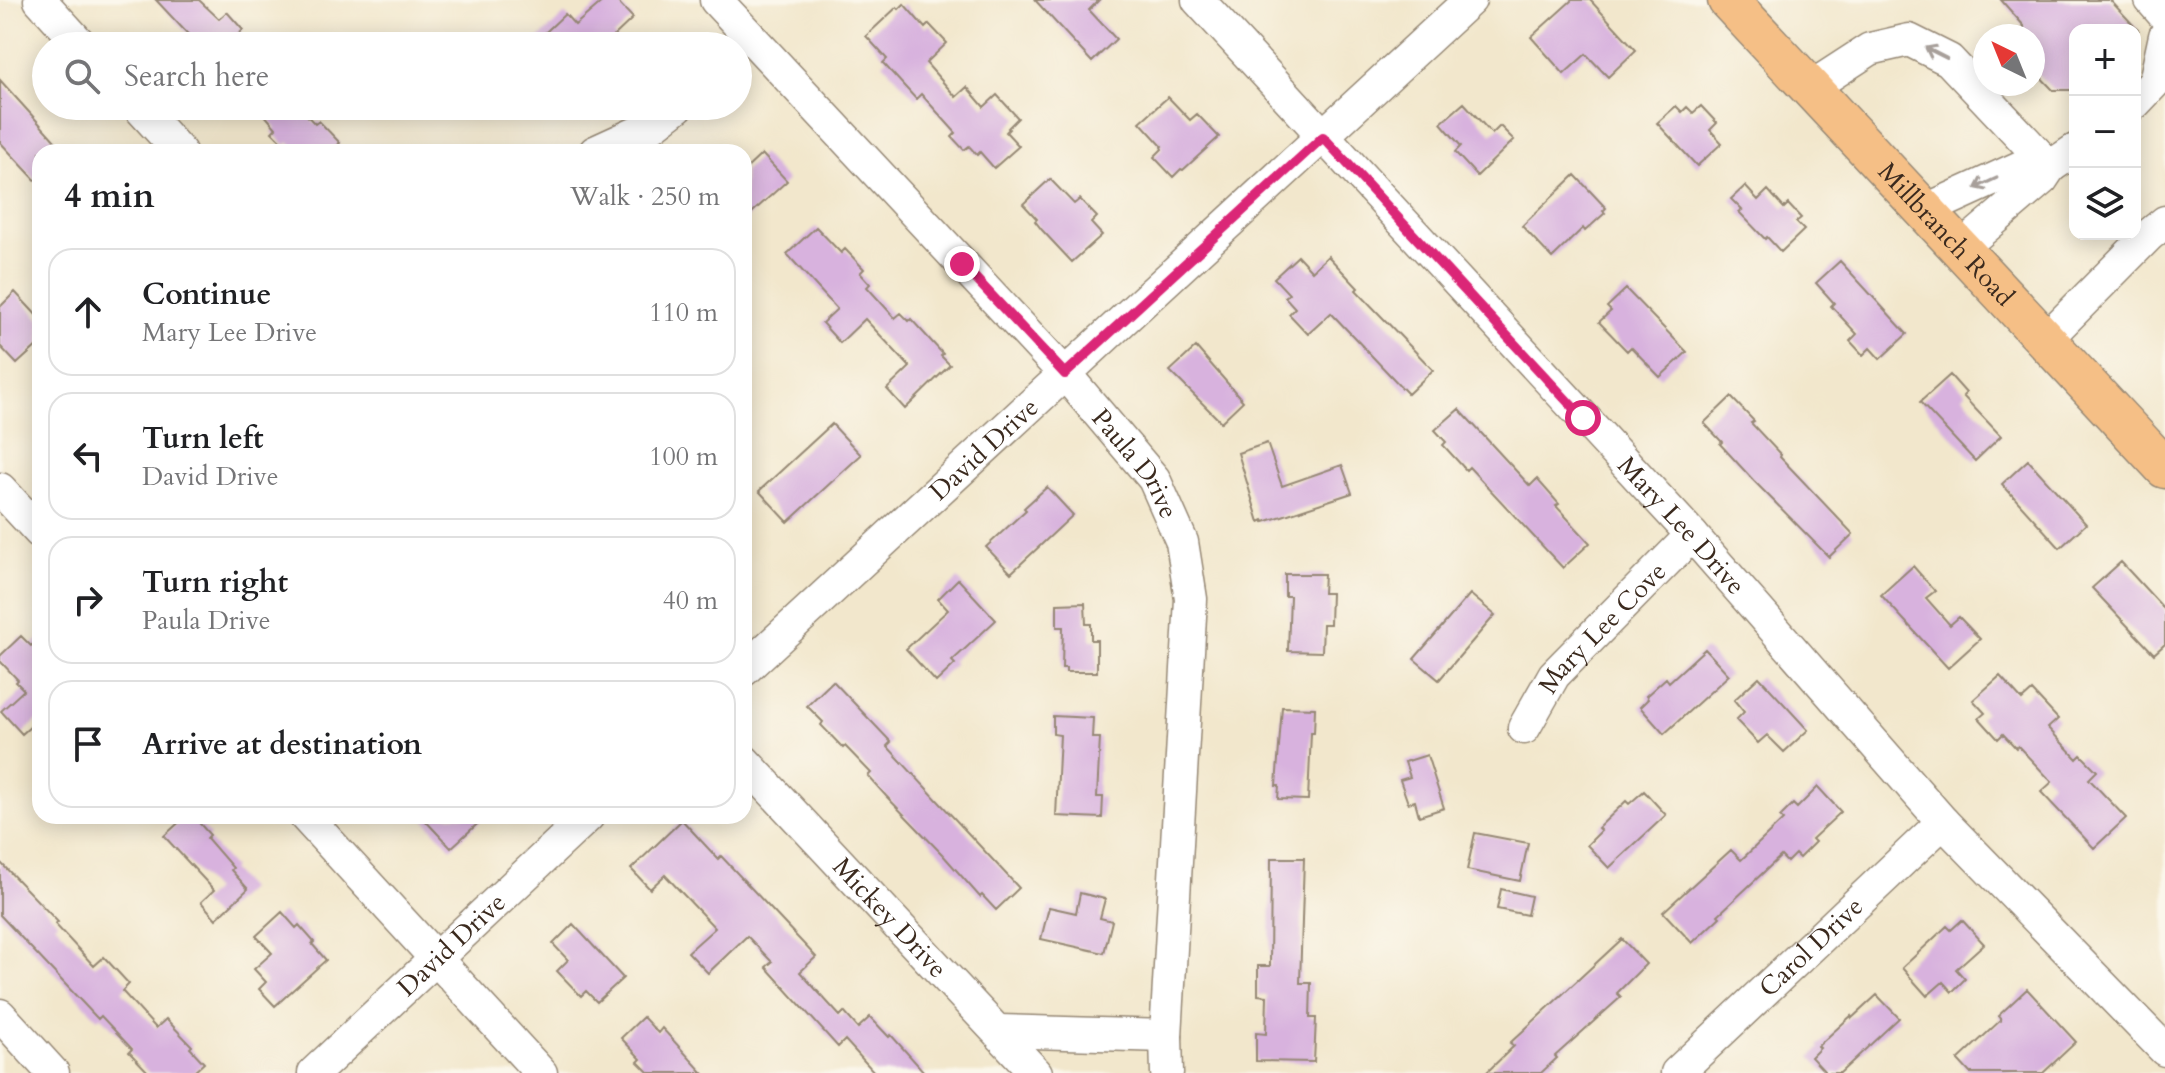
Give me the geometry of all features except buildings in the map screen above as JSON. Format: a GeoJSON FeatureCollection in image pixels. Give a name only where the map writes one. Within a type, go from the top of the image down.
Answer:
{"type":"FeatureCollection","features":[{"type":"Feature","properties":{"kind":"main road","name":"Millbranch Road"},"geometry":{"type":"LineString","coordinates":[[1728,0],[2165,468]]}},
{"type":"Feature","properties":{"kind":"street"},"geometry":{"type":"LineString","coordinates":[[40,0],[69,32]]}},
{"type":"Feature","properties":{"kind":"street","name":"Paula Drive"},"geometry":{"type":"LineString","coordinates":[[716,0],[735,32]]}},
{"type":"Feature","properties":{"kind":"street","name":"Mary Lee Drive"},"geometry":{"type":"LineString","coordinates":[[1198,0],[1692,535],[1943,822],[2165,1050]]}},
{"type":"Feature","properties":{"kind":"street","name":"David Drive"},"geometry":{"type":"LineString","coordinates":[[752,663],[1470,0]]}},
{"type":"Feature","properties":{"kind":"street"},"geometry":{"type":"LineString","coordinates":[[2151,0],[2165,16]]}},
{"type":"Feature","properties":{"kind":"street"},"geometry":{"type":"LineString","coordinates":[[2141,97],[2155,82],[2165,36]]}},
{"type":"Feature","properties":{"kind":"street"},"geometry":{"type":"LineString","coordinates":[[1810,88],[1870,49],[1909,40],[1949,60],[2062,158]]}},
{"type":"Feature","properties":{"kind":"street","name":"Paula Drive"},"geometry":{"type":"LineString","coordinates":[[752,56],[1065,374],[1154,479],[1182,542],[1191,599],[1166,1036],[1167,1073]]}},
{"type":"Feature","properties":{"kind":"street"},"geometry":{"type":"LineString","coordinates":[[151,120],[173,144]]}},
{"type":"Feature","properties":{"kind":"street"},"geometry":{"type":"LineString","coordinates":[[613,144],[660,120]]}},
{"type":"Feature","properties":{"kind":"street"},"geometry":{"type":"LineString","coordinates":[[1924,211],[2025,165],[2062,158]]}},
{"type":"Feature","properties":{"kind":"street"},"geometry":{"type":"LineString","coordinates":[[1960,249],[2062,158]]}},
{"type":"Feature","properties":{"kind":"street"},"geometry":{"type":"LineString","coordinates":[[2045,340],[2165,222]]}},
{"type":"Feature","properties":{"kind":"street"},"geometry":{"type":"LineString","coordinates":[[0,489],[32,523]]}},
{"type":"Feature","properties":{"kind":"street","name":"Mary Lee Cove"},"geometry":{"type":"LineString","coordinates":[[1524,728],[1554,675],[1692,535]]}},
{"type":"Feature","properties":{"kind":"street","name":"Mickey Drive"},"geometry":{"type":"LineString","coordinates":[[752,769],[1036,1073]]}},
{"type":"Feature","properties":{"kind":"street","name":"Carol Drive"},"geometry":{"type":"LineString","coordinates":[[1677,1073],[1943,822]]}},
{"type":"Feature","properties":{"kind":"street"},"geometry":{"type":"LineString","coordinates":[[312,824],[541,1073]]}},
{"type":"Feature","properties":{"kind":"street","name":"David Drive"},"geometry":{"type":"LineString","coordinates":[[314,1073],[579,824]]}},
{"type":"Feature","properties":{"kind":"street"},"geometry":{"type":"LineString","coordinates":[[0,1015],[53,1073]]}},
{"type":"Feature","properties":{"kind":"street"},"geometry":{"type":"LineString","coordinates":[[999,1031],[1166,1036]]}},
{"type":"Feature","properties":{"kind":"street"},"geometry":{"type":"LineString","coordinates":[[2152,1073],[2165,1060]]}},
{"type":"Feature","properties":{"kind":"route"},"geometry":{"type":"LineString","coordinates":[[962,264],[1065,374],[1323,137],[1583,418]]}}]}
